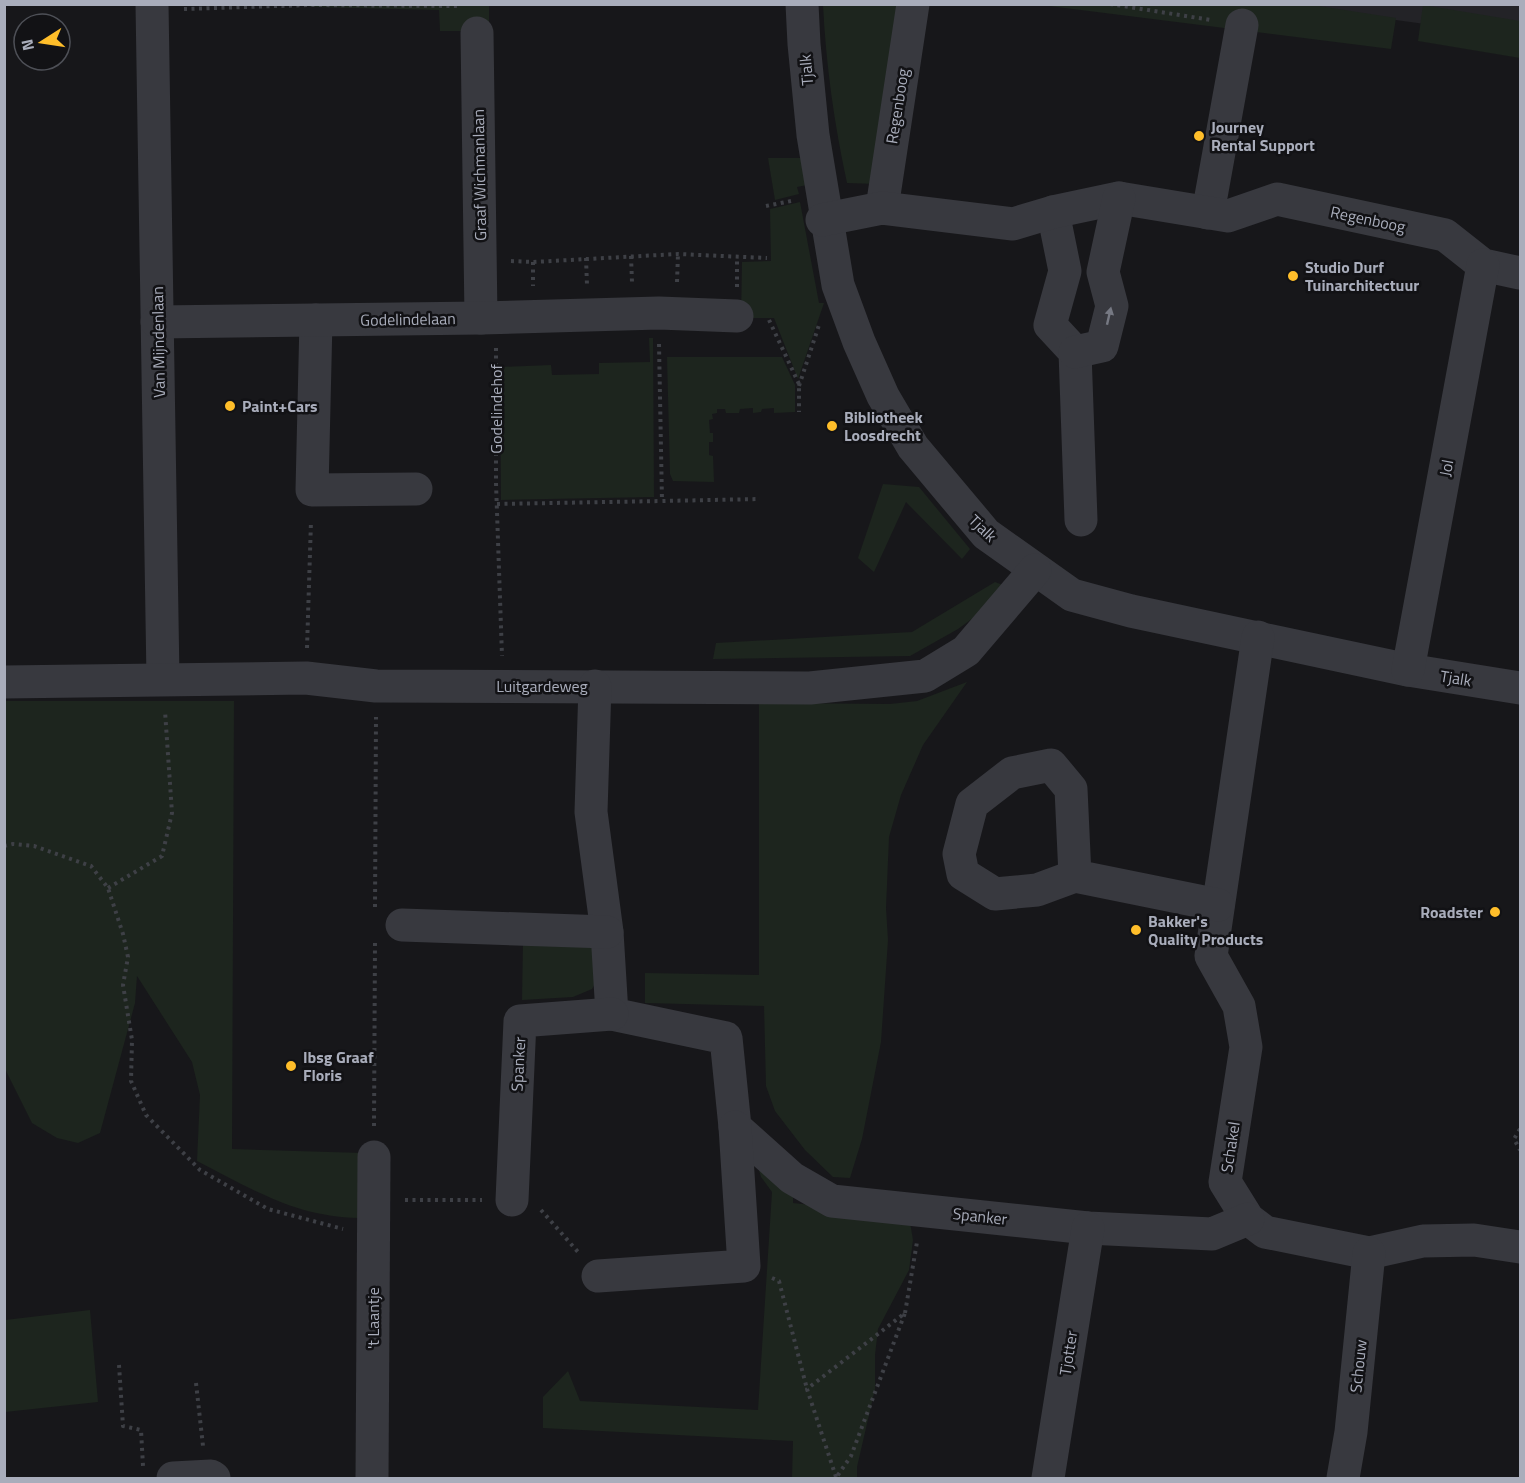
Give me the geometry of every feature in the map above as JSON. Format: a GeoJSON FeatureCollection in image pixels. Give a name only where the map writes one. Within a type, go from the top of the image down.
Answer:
{"type":"FeatureCollection","features":[{"type":"Feature","properties":{"kind":"street","name":"Tjalk"},"geometry":{"type":"LineString","coordinates":[[802,4],[813,135],[824,220],[838,285],[859,342],[883,396],[913,447],[986,534],[1072,594],[1131,611],[1408,670],[1521,688]]}},
{"type":"Feature","properties":{"kind":"street","name":"Regenboog"},"geometry":{"type":"LineString","coordinates":[[882,208],[913,4]]}},
{"type":"Feature","properties":{"kind":"street","name":"Van Mijndenlaan"},"geometry":{"type":"LineString","coordinates":[[153,7],[163,679]]}},
{"type":"Feature","properties":{"kind":"street","name":"Graaf Wichmanlaan"},"geometry":{"type":"LineString","coordinates":[[470,19],[481,318]]}},
{"type":"Feature","properties":{"kind":"street"},"geometry":{"type":"LineString","coordinates":[[1208,213],[1242,25]]}},
{"type":"Feature","properties":{"kind":"street","name":"Regenboog"},"geometry":{"type":"LineString","coordinates":[[824,220],[882,208],[1013,224],[1053,212],[1119,198],[1228,216],[1277,200],[1444,235],[1483,265],[1521,273]]}},
{"type":"Feature","properties":{"kind":"street"},"geometry":{"type":"LineString","coordinates":[[1075,352],[1102,346],[1112,306],[1102,272],[1119,198]]}},
{"type":"Feature","properties":{"kind":"street"},"geometry":{"type":"LineString","coordinates":[[1053,212],[1065,271],[1050,325],[1075,352],[1081,520]]}},
{"type":"Feature","properties":{"kind":"street","name":"Jol"},"geometry":{"type":"LineString","coordinates":[[1408,670],[1483,265]]}},
{"type":"Feature","properties":{"kind":"street","name":"Godelindelaan"},"geometry":{"type":"LineString","coordinates":[[157,322],[481,318],[659,313],[753,317]]}},
{"type":"Feature","properties":{"kind":"street"},"geometry":{"type":"LineString","coordinates":[[316,320],[312,490],[416,489]]}},
{"type":"Feature","properties":{"kind":"street","name":"Luitgardeweg"},"geometry":{"type":"LineString","coordinates":[[4,682],[306,678],[376,686],[810,688],[925,676],[966,651],[1035,570]]}},
{"type":"Feature","properties":{"kind":"street","name":"Schakel"},"geometry":{"type":"LineString","coordinates":[[1258,637],[1211,956],[1239,1006],[1246,1047],[1224,1182],[1248,1219],[1265,1232],[1369,1253],[1423,1241],[1474,1240],[1521,1247]]}},
{"type":"Feature","properties":{"kind":"street"},"geometry":{"type":"LineString","coordinates":[[595,686],[591,813],[607,932],[612,1014]]}},
{"type":"Feature","properties":{"kind":"street"},"geometry":{"type":"LineString","coordinates":[[1075,876],[1218,905]]}},
{"type":"Feature","properties":{"kind":"street"},"geometry":{"type":"LineString","coordinates":[[402,926],[607,932]]}},
{"type":"Feature","properties":{"kind":"street","name":"Spanker"},"geometry":{"type":"LineString","coordinates":[[512,1200],[520,1021],[612,1014],[726,1038],[735,1127],[744,1266]]}},
{"type":"Feature","properties":{"kind":"street","name":"Spanker"},"geometry":{"type":"LineString","coordinates":[[735,1127],[792,1178],[832,1201],[1088,1228],[1212,1234],[1248,1219]]}},
{"type":"Feature","properties":{"kind":"street","name":"'t Laantje"},"geometry":{"type":"LineString","coordinates":[[372,1479],[374,1157]]}},
{"type":"Feature","properties":{"kind":"street","name":"Tjotter"},"geometry":{"type":"LineString","coordinates":[[1048,1479],[1088,1228]]}},
{"type":"Feature","properties":{"kind":"street","name":"Schouw"},"geometry":{"type":"LineString","coordinates":[[1343,1479],[1351,1432],[1369,1253]]}},
{"type":"Feature","properties":{"kind":"street"},"geometry":{"type":"LineString","coordinates":[[598,1275],[744,1266]]}},
{"type":"Feature","properties":{"kind":"street"},"geometry":{"type":"LineString","coordinates":[[158,1474],[210,1477]]}},
{"type":"Feature","properties":{"kind":"path"},"geometry":{"type":"LineString","coordinates":[[1110,4],[1242,25]]}},
{"type":"Feature","properties":{"kind":"path"},"geometry":{"type":"LineString","coordinates":[[153,7],[309,5],[470,19]]}},
{"type":"Feature","properties":{"kind":"path"},"geometry":{"type":"LineString","coordinates":[[766,206],[797,200]]}},
{"type":"Feature","properties":{"kind":"path"},"geometry":{"type":"LineString","coordinates":[[480,259],[533,262],[678,254],[766,258]]}},
{"type":"Feature","properties":{"kind":"path"},"geometry":{"type":"LineString","coordinates":[[677,284],[678,254]]}},
{"type":"Feature","properties":{"kind":"path"},"geometry":{"type":"LineString","coordinates":[[631,256],[632,285]]}},
{"type":"Feature","properties":{"kind":"path"},"geometry":{"type":"LineString","coordinates":[[586,258],[587,295]]}},
{"type":"Feature","properties":{"kind":"path"},"geometry":{"type":"LineString","coordinates":[[533,262],[533,293]]}},
{"type":"Feature","properties":{"kind":"path"},"geometry":{"type":"LineString","coordinates":[[659,313],[662,501]]}},
{"type":"Feature","properties":{"kind":"path"},"geometry":{"type":"LineString","coordinates":[[753,317],[789,360],[799,387]]}},
{"type":"Feature","properties":{"kind":"path","name":"Godelindehof"},"geometry":{"type":"LineString","coordinates":[[481,318],[496,337],[497,504],[503,686]]}},
{"type":"Feature","properties":{"kind":"path"},"geometry":{"type":"LineString","coordinates":[[799,412],[799,387],[819,323]]}},
{"type":"Feature","properties":{"kind":"path"},"geometry":{"type":"LineString","coordinates":[[306,678],[312,490]]}},
{"type":"Feature","properties":{"kind":"path"},"geometry":{"type":"LineString","coordinates":[[497,504],[760,500]]}},
{"type":"Feature","properties":{"kind":"path"},"geometry":{"type":"LineString","coordinates":[[108,888],[162,856],[172,813],[163,679]]}},
{"type":"Feature","properties":{"kind":"path"},"geometry":{"type":"LineString","coordinates":[[4,846],[13,844],[34,846],[91,866],[108,888],[128,957],[123,985],[132,1040],[131,1081],[146,1115],[200,1170],[268,1209],[373,1237]]}},
{"type":"Feature","properties":{"kind":"path"},"geometry":{"type":"LineString","coordinates":[[1521,1129],[1514,1138],[1521,1150]]}},
{"type":"Feature","properties":{"kind":"path"},"geometry":{"type":"LineString","coordinates":[[836,1478],[851,1456],[905,1312],[922,1210]]}},
{"type":"Feature","properties":{"kind":"path"},"geometry":{"type":"LineString","coordinates":[[744,1266],[779,1281],[807,1389],[836,1478]]}},
{"type":"Feature","properties":{"kind":"path"},"geometry":{"type":"LineString","coordinates":[[807,1389],[905,1312]]}},
{"type":"Feature","properties":{"kind":"path"},"geometry":{"type":"LineString","coordinates":[[118,1365],[123,1426],[141,1430],[158,1474]]}},
{"type":"Feature","properties":{"kind":"path"},"geometry":{"type":"LineString","coordinates":[[196,1383],[210,1477]]}},
{"type":"Feature","properties":{"kind":"shaded area"},"geometry":{"type":"Polygon","coordinates":[[[1306,4],[1396,18],[1391,49],[1041,5],[1306,4]]]}},
{"type":"Feature","properties":{"kind":"shaded area"},"geometry":{"type":"Polygon","coordinates":[[[309,5],[489,5],[489,31],[440,31],[439,10],[310,7],[309,5]]]}},
{"type":"Feature","properties":{"kind":"shaded area"},"geometry":{"type":"Polygon","coordinates":[[[823,5],[903,5],[877,184],[847,183],[831,94],[823,5]]]}},
{"type":"Feature","properties":{"kind":"shaded area"},"geometry":{"type":"Polygon","coordinates":[[[1286,5],[1520,5],[1520,37],[1286,5]]]}},
{"type":"Feature","properties":{"kind":"shaded area"},"geometry":{"type":"Polygon","coordinates":[[[1423,5],[1520,21],[1520,58],[1418,41],[1423,5]]]}},
{"type":"Feature","properties":{"kind":"shaded area"},"geometry":{"type":"Polygon","coordinates":[[[768,158],[802,158],[807,185],[797,187],[799,194],[775,200],[768,158]]]}},
{"type":"Feature","properties":{"kind":"shaded area"},"geometry":{"type":"Polygon","coordinates":[[[800,202],[819,303],[824,303],[798,379],[774,318],[741,318],[742,262],[771,261],[770,209],[800,202]]]}},
{"type":"Feature","properties":{"kind":"shaded area"},"geometry":{"type":"Polygon","coordinates":[[[649,338],[653,338],[654,497],[501,500],[500,367],[551,365],[552,375],[599,374],[599,363],[650,362],[649,338]]]}},
{"type":"Feature","properties":{"kind":"shaded area"},"geometry":{"type":"Polygon","coordinates":[[[667,357],[782,357],[795,385],[795,412],[774,413],[774,408],[762,409],[761,412],[753,413],[753,408],[740,409],[739,413],[726,413],[725,409],[717,409],[717,413],[712,414],[713,419],[709,420],[710,433],[713,433],[713,442],[709,442],[709,455],[713,456],[714,482],[673,481],[670,474],[667,357]]]}},
{"type":"Feature","properties":{"kind":"shaded area"},"geometry":{"type":"Polygon","coordinates":[[[883,484],[919,487],[970,549],[962,559],[906,502],[874,572],[858,558],[883,484]]]}},
{"type":"Feature","properties":{"kind":"shaded area"},"geometry":{"type":"Polygon","coordinates":[[[995,582],[1013,589],[958,629],[910,656],[713,659],[716,643],[912,632],[995,582]]]}},
{"type":"Feature","properties":{"kind":"shaded area"},"geometry":{"type":"Polygon","coordinates":[[[967,682],[923,745],[901,795],[889,837],[886,908],[888,940],[881,1042],[862,1139],[850,1178],[833,1177],[805,1150],[775,1111],[766,1086],[764,1006],[645,1003],[645,973],[759,975],[759,703],[890,704],[917,701],[967,682]]]}},
{"type":"Feature","properties":{"kind":"shaded area"},"geometry":{"type":"Polygon","coordinates":[[[4,701],[234,701],[232,1149],[363,1153],[359,1218],[314,1213],[294,1207],[256,1191],[197,1161],[200,1095],[192,1062],[137,976],[135,1003],[100,1133],[78,1143],[57,1138],[32,1123],[5,1069],[4,701]]]}},
{"type":"Feature","properties":{"kind":"shaded area"},"geometry":{"type":"Polygon","coordinates":[[[523,941],[590,945],[596,955],[596,982],[592,989],[573,997],[522,1000],[523,941]]]}},
{"type":"Feature","properties":{"kind":"shaded area"},"geometry":{"type":"Polygon","coordinates":[[[755,1157],[793,1184],[793,1203],[909,1216],[913,1240],[909,1270],[878,1329],[875,1389],[857,1467],[857,1478],[792,1478],[793,1441],[543,1428],[543,1397],[568,1371],[580,1401],[758,1410],[772,1192],[761,1177],[755,1157]]]}},
{"type":"Feature","properties":{"kind":"shaded area"},"geometry":{"type":"Polygon","coordinates":[[[90,1310],[98,1402],[5,1412],[5,1320],[90,1310]]]}},
{"type":"Feature","properties":{"kind":"place","name":"Journey Rental Support"},"geometry":{"type":"Point","coordinates":[1199,136]}},
{"type":"Feature","properties":{"kind":"place","name":"Studio Durf Tuinarchitectuur"},"geometry":{"type":"Point","coordinates":[1293,276]}},
{"type":"Feature","properties":{"kind":"place","name":"Paint+Cars"},"geometry":{"type":"Point","coordinates":[230,406]}},
{"type":"Feature","properties":{"kind":"place","name":"Bibliotheek Loosdrecht"},"geometry":{"type":"Point","coordinates":[832,426]}},
{"type":"Feature","properties":{"kind":"place","name":"Roadster"},"geometry":{"type":"Point","coordinates":[1495,912]}},
{"type":"Feature","properties":{"kind":"place","name":"Bakker's Quality Products"},"geometry":{"type":"Point","coordinates":[1136,930]}},
{"type":"Feature","properties":{"kind":"place","name":"Ibsg Graaf Floris"},"geometry":{"type":"Point","coordinates":[291,1066]}}]}
